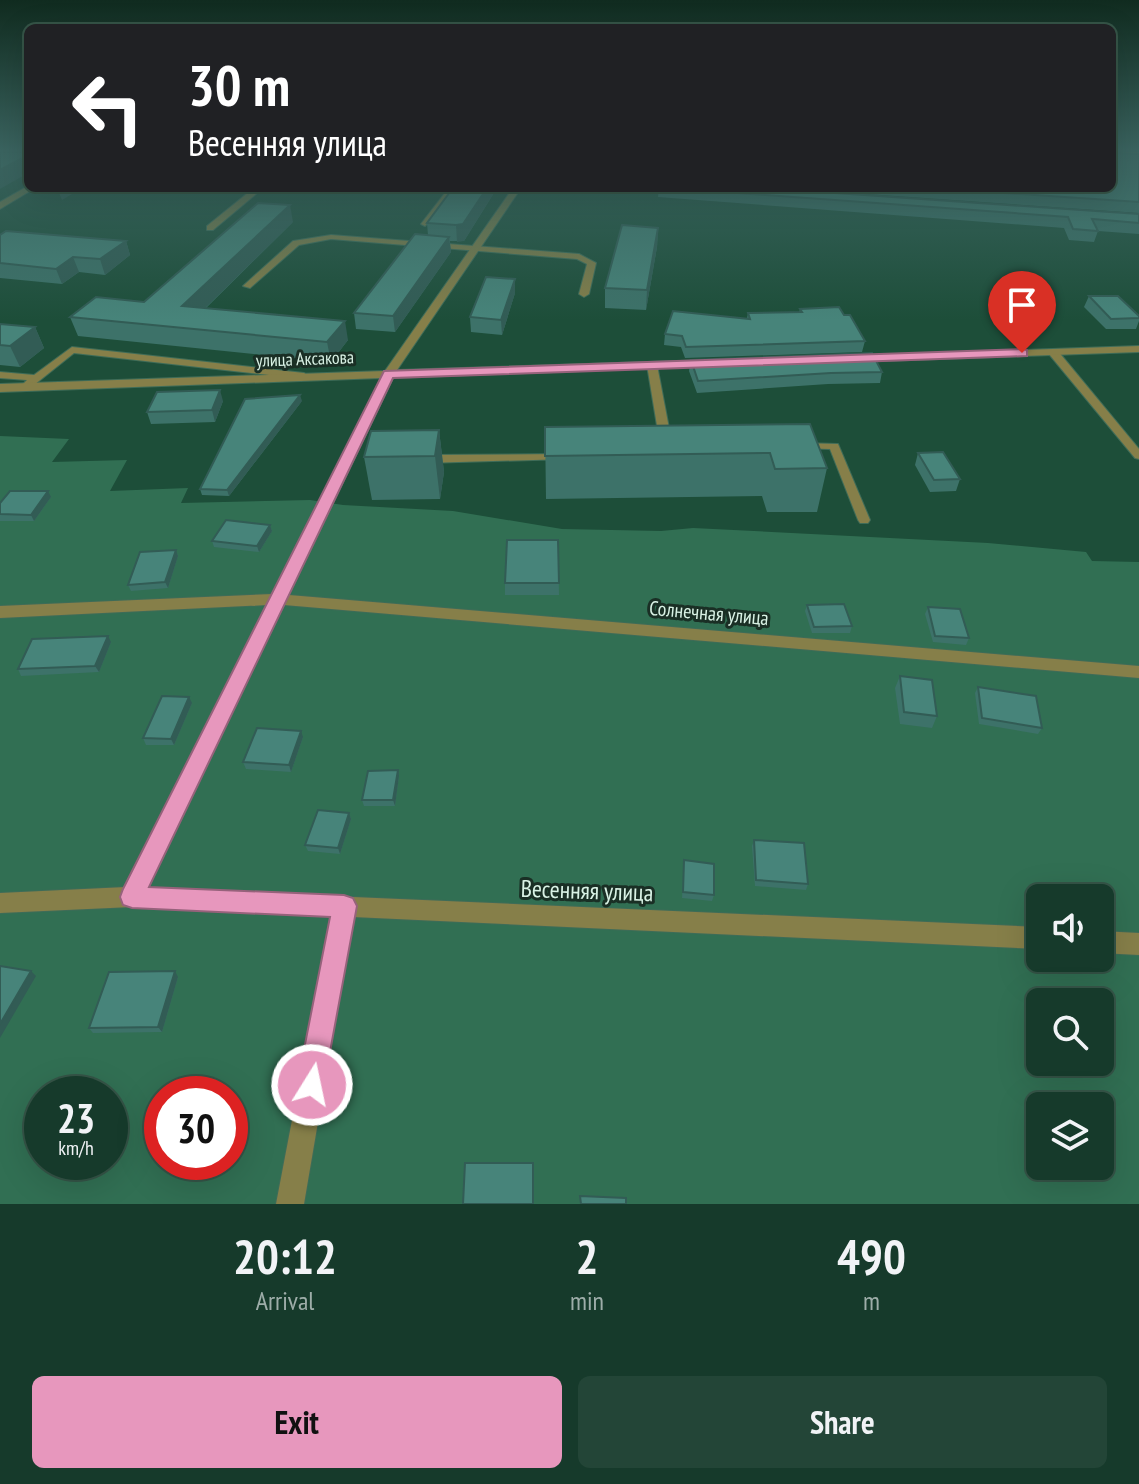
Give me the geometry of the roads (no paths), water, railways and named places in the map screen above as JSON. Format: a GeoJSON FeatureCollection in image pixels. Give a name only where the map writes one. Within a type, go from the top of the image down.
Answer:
{"type":"FeatureCollection","features":[{"type":"Feature","properties":{"kind":"street"},"geometry":{"type":"LineString","coordinates":[[210,228],[234,208]]}},
{"type":"Feature","properties":{"kind":"street"},"geometry":{"type":"LineString","coordinates":[[132,897],[389,374],[503,208]]}},
{"type":"Feature","properties":{"kind":"street"},"geometry":{"type":"LineString","coordinates":[[837,359],[1139,349]]}},
{"type":"Feature","properties":{"kind":"street","name":"улица Аксакова"},"geometry":{"type":"LineString","coordinates":[[0,388],[31,383],[729,363]]}},
{"type":"Feature","properties":{"kind":"street","name":"Солнечная улица"},"geometry":{"type":"LineString","coordinates":[[0,612],[276,599],[1139,672]]}},
{"type":"Feature","properties":{"kind":"street","name":"Весенняя улица"},"geometry":{"type":"LineString","coordinates":[[0,903],[132,897],[1026,937]]}},
{"type":"Feature","properties":{"kind":"street"},"geometry":{"type":"LineString","coordinates":[[290,1204],[344,906]]}},
{"type":"Feature","properties":{"kind":"street"},"geometry":{"type":"LineString","coordinates":[[1114,943],[1139,944]]}},
{"type":"Feature","properties":{"kind":"lane"},"geometry":{"type":"LineString","coordinates":[[425,224],[437,208]]}},
{"type":"Feature","properties":{"kind":"lane"},"geometry":{"type":"LineString","coordinates":[[247,286],[296,243],[312,239],[476,247],[589,259],[592,263],[584,294]]}},
{"type":"Feature","properties":{"kind":"lane"},"geometry":{"type":"LineString","coordinates":[[0,375],[31,383],[72,350],[308,377]]}},
{"type":"Feature","properties":{"kind":"lane"},"geometry":{"type":"LineString","coordinates":[[1053,352],[1139,456]]}},
{"type":"Feature","properties":{"kind":"lane"},"geometry":{"type":"LineString","coordinates":[[652,365],[668,456],[653,456]]}},
{"type":"Feature","properties":{"kind":"lane"},"geometry":{"type":"LineString","coordinates":[[788,447],[834,446],[864,520]]}},
{"type":"Feature","properties":{"kind":"lane"},"geometry":{"type":"LineString","coordinates":[[667,448],[682,448]]}},
{"type":"Feature","properties":{"kind":"lane"},"geometry":{"type":"LineString","coordinates":[[409,459],[577,457]]}}]}
